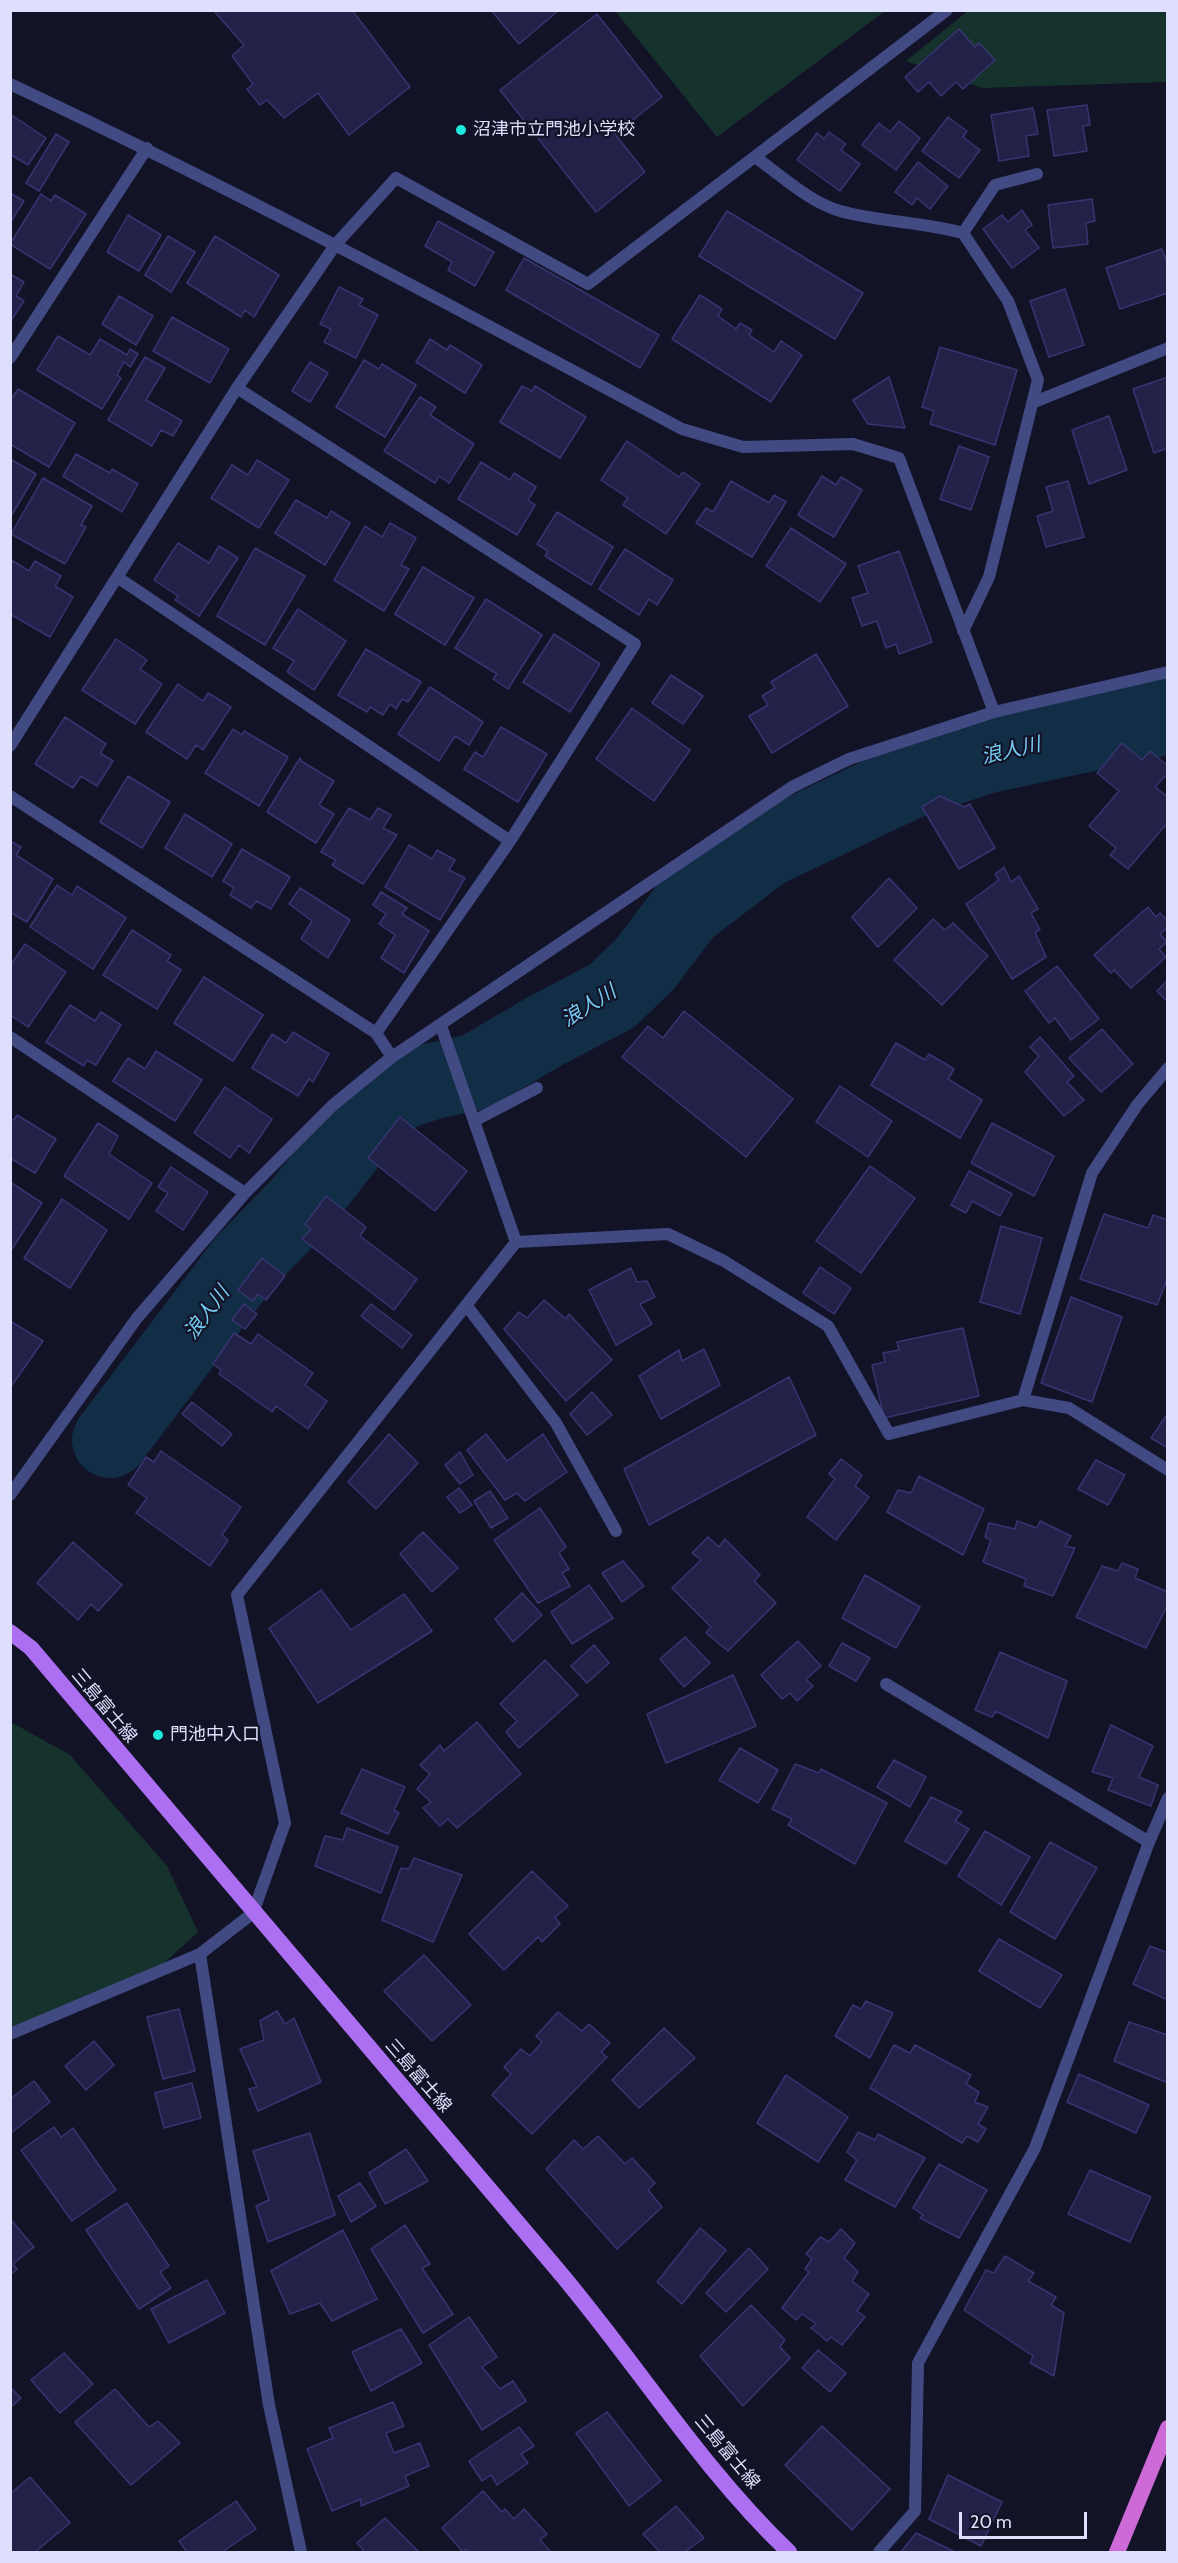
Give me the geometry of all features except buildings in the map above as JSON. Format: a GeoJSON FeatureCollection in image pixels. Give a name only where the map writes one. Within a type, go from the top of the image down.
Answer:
{"type":"FeatureCollection","features":[{"type":"Feature","properties":{"kind":"highway"},"geometry":{"type":"LineString","coordinates":[[1117,2553],[1167,2428]]}},
{"type":"Feature","properties":{"kind":"main road","name":"三島富士線"},"geometry":{"type":"LineString","coordinates":[[10,1632],[31,1648],[253,1913],[559,2271],[707,2462],[789,2553]]}},
{"type":"Feature","properties":{"kind":"street"},"geometry":{"type":"LineString","coordinates":[[10,746],[237,388],[336,244],[396,178],[588,284],[947,10]]}},
{"type":"Feature","properties":{"kind":"street"},"geometry":{"type":"LineString","coordinates":[[10,84],[147,148],[336,244],[682,429],[743,447],[853,444],[899,458],[994,712]]}},
{"type":"Feature","properties":{"kind":"street"},"geometry":{"type":"LineString","coordinates":[[10,358],[147,148]]}},
{"type":"Feature","properties":{"kind":"street"},"geometry":{"type":"LineString","coordinates":[[754,157],[813,197],[839,210],[963,233],[1008,301],[1038,380],[989,577],[963,631]]}},
{"type":"Feature","properties":{"kind":"street"},"geometry":{"type":"LineString","coordinates":[[963,233],[995,185],[1037,174]]}},
{"type":"Feature","properties":{"kind":"street"},"geometry":{"type":"LineString","coordinates":[[1032,403],[1167,348]]}},
{"type":"Feature","properties":{"kind":"street"},"geometry":{"type":"LineString","coordinates":[[237,388],[635,644],[510,841],[376,1033]]}},
{"type":"Feature","properties":{"kind":"street"},"geometry":{"type":"LineString","coordinates":[[117,577],[510,841]]}},
{"type":"Feature","properties":{"kind":"street"},"geometry":{"type":"LineString","coordinates":[[10,1495],[137,1318],[245,1193],[333,1105],[392,1057],[792,787],[849,759],[994,712],[1167,672]]}},
{"type":"Feature","properties":{"kind":"street"},"geometry":{"type":"LineString","coordinates":[[10,796],[376,1033],[392,1057]]}},
{"type":"Feature","properties":{"kind":"street"},"geometry":{"type":"LineString","coordinates":[[441,1026],[516,1242]]}},
{"type":"Feature","properties":{"kind":"street"},"geometry":{"type":"LineString","coordinates":[[10,1036],[245,1193]]}},
{"type":"Feature","properties":{"kind":"street"},"geometry":{"type":"LineString","coordinates":[[1023,1400],[1092,1173],[1137,1105],[1167,1068]]}},
{"type":"Feature","properties":{"kind":"street"},"geometry":{"type":"LineString","coordinates":[[474,1121],[537,1088]]}},
{"type":"Feature","properties":{"kind":"street"},"geometry":{"type":"LineString","coordinates":[[10,2034],[200,1954],[253,1913],[285,1823],[237,1595],[516,1242],[668,1234],[724,1261],[828,1326],[890,1434],[1023,1400],[1069,1408],[1167,1470]]}},
{"type":"Feature","properties":{"kind":"street"},"geometry":{"type":"LineString","coordinates":[[466,1305],[556,1423],[616,1531]]}},
{"type":"Feature","properties":{"kind":"street"},"geometry":{"type":"LineString","coordinates":[[886,1684],[1149,1842]]}},
{"type":"Feature","properties":{"kind":"street"},"geometry":{"type":"LineString","coordinates":[[879,2553],[915,2511],[918,2363],[1035,2148],[1167,1798]]}},
{"type":"Feature","properties":{"kind":"street"},"geometry":{"type":"LineString","coordinates":[[200,1954],[269,2405],[301,2553]]}},
{"type":"Feature","properties":{"kind":"green space"},"geometry":{"type":"Polygon","coordinates":[[[615,11],[885,11],[717,137],[615,11]]]}},
{"type":"Feature","properties":{"kind":"green space"},"geometry":{"type":"Polygon","coordinates":[[[968,11],[1167,11],[1167,82],[982,88],[906,61],[968,11]]]}},
{"type":"Feature","properties":{"kind":"green space"},"geometry":{"type":"Polygon","coordinates":[[[11,1722],[70,1755],[167,1866],[198,1932],[139,1986],[11,2037],[11,1722]]]}},
{"type":"Feature","properties":{"kind":"waterway","name":"浪人川"},"geometry":{"type":"LineString","coordinates":[[110,1440],[244,1263],[302,1203],[369,1117],[399,1092],[433,1081],[475,1072],[612,996],[645,964],[686,910],[765,850],[907,782],[984,756],[1168,716]]}},
{"type":"Feature","properties":{"kind":"place","name":"沼津市立門池小学校"},"geometry":{"type":"Point","coordinates":[461,130]}},
{"type":"Feature","properties":{"kind":"place","name":"門池中入口"},"geometry":{"type":"Point","coordinates":[158,1735]}}]}
